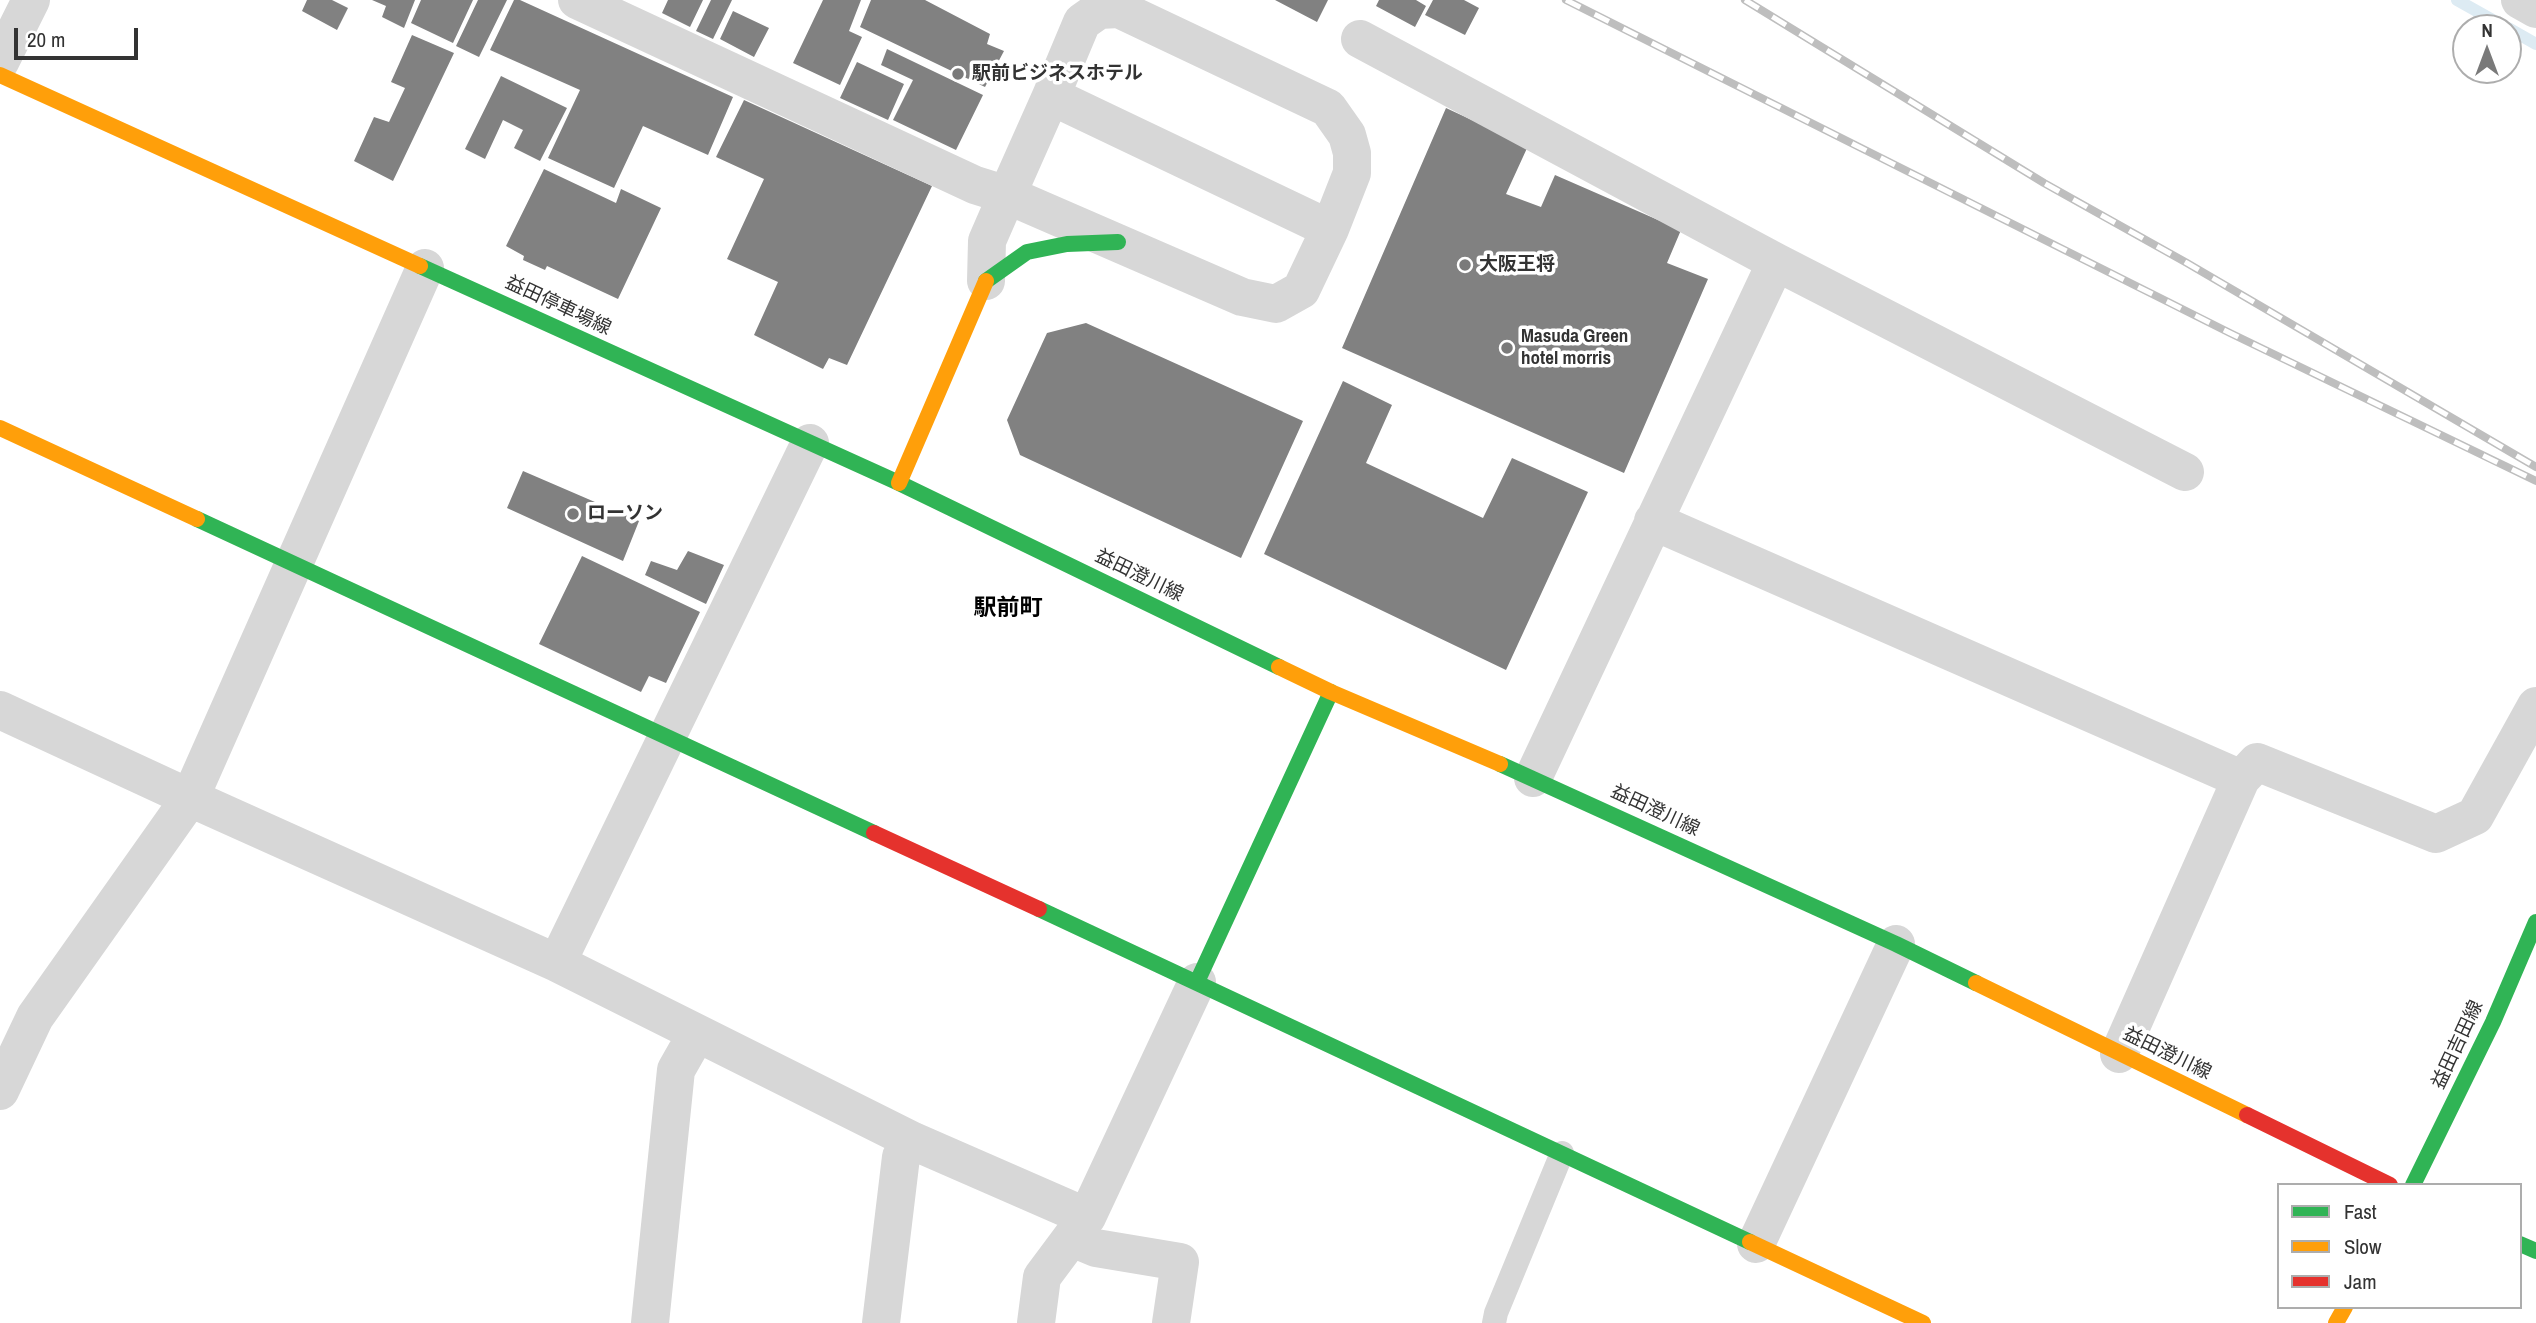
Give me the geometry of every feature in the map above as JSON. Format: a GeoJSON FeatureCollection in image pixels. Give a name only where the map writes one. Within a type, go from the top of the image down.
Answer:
{"type":"FeatureCollection","features":[{"type":"Feature","properties":{"kind":"main road","name":"益田停車場線"},"geometry":{"type":"LineString","coordinates":[[0,75],[899,483]]}},
{"type":"Feature","properties":{"kind":"main road"},"geometry":{"type":"LineString","coordinates":[[899,483],[986,281],[1027,253],[1066,243],[1118,242]]}},
{"type":"Feature","properties":{"kind":"main road"},"geometry":{"type":"LineString","coordinates":[[0,428],[1197,982],[1923,1323]]}},
{"type":"Feature","properties":{"kind":"main road","name":"益田澄川線"},"geometry":{"type":"LineString","coordinates":[[899,483],[1331,692],[1533,778],[1896,944],[2386,1183]]}},
{"type":"Feature","properties":{"kind":"main road"},"geometry":{"type":"LineString","coordinates":[[1197,982],[1331,692]]}},
{"type":"Feature","properties":{"kind":"main road","name":"益田吉田線"},"geometry":{"type":"LineString","coordinates":[[2414,1183],[2493,1022],[2536,922]]}},
{"type":"Feature","properties":{"kind":"street"},"geometry":{"type":"LineString","coordinates":[[0,62],[31,0]]}},
{"type":"Feature","properties":{"kind":"street"},"geometry":{"type":"LineString","coordinates":[[577,0],[975,185],[1007,195],[1242,297],[1276,304],[1301,290],[1330,229],[1352,173],[1352,153],[1347,135],[1328,108],[1119,9],[1099,10],[1082,22],[1051,96],[1007,195],[987,241],[986,281]]}},
{"type":"Feature","properties":{"kind":"street"},"geometry":{"type":"LineString","coordinates":[[2520,0],[2536,9]]}},
{"type":"Feature","properties":{"kind":"street"},"geometry":{"type":"LineString","coordinates":[[1360,39],[1776,262],[2185,472]]}},
{"type":"Feature","properties":{"kind":"street"},"geometry":{"type":"LineString","coordinates":[[1051,96],[1330,229]]}},
{"type":"Feature","properties":{"kind":"street"},"geometry":{"type":"LineString","coordinates":[[1533,778],[1776,262]]}},
{"type":"Feature","properties":{"kind":"street"},"geometry":{"type":"LineString","coordinates":[[0,1091],[35,1017],[190,798],[425,268]]}},
{"type":"Feature","properties":{"kind":"street"},"geometry":{"type":"LineString","coordinates":[[558,963],[810,443]]}},
{"type":"Feature","properties":{"kind":"street"},"geometry":{"type":"LineString","coordinates":[[1653,521],[2241,779]]}},
{"type":"Feature","properties":{"kind":"street"},"geometry":{"type":"LineString","coordinates":[[2119,1054],[2241,779],[2257,762],[2436,834],[2475,816],[2536,706]]}},
{"type":"Feature","properties":{"kind":"street"},"geometry":{"type":"LineString","coordinates":[[0,710],[558,963],[1080,1227],[1096,1248],[1180,1262],[1171,1323]]}},
{"type":"Feature","properties":{"kind":"street"},"geometry":{"type":"LineString","coordinates":[[1756,1244],[1896,944]]}},
{"type":"Feature","properties":{"kind":"street"},"geometry":{"type":"LineString","coordinates":[[1037,1323],[1042,1277],[1080,1227],[1197,982]]}},
{"type":"Feature","properties":{"kind":"street"},"geometry":{"type":"LineString","coordinates":[[650,1323],[676,1070],[697,1033]]}},
{"type":"Feature","properties":{"kind":"street"},"geometry":{"type":"LineString","coordinates":[[881,1323],[901,1157],[913,1141]]}},
{"type":"Feature","properties":{"kind":"lane"},"geometry":{"type":"LineString","coordinates":[[1494,1323],[1496,1312],[1562,1153]]}},
{"type":"Feature","properties":{"kind":"building"},"geometry":{"type":"Polygon","coordinates":[[[307,0],[332,0],[348,8],[337,30],[302,11],[307,0]]]}},
{"type":"Feature","properties":{"kind":"building"},"geometry":{"type":"Polygon","coordinates":[[[372,0],[415,0],[404,28],[382,17],[386,6],[372,0]]]}},
{"type":"Feature","properties":{"kind":"building"},"geometry":{"type":"Polygon","coordinates":[[[421,0],[473,0],[453,43],[411,23],[421,0]]]}},
{"type":"Feature","properties":{"kind":"building"},"geometry":{"type":"Polygon","coordinates":[[[478,0],[507,0],[479,57],[456,46],[478,0]]]}},
{"type":"Feature","properties":{"kind":"building"},"geometry":{"type":"Polygon","coordinates":[[[514,0],[520,0],[733,97],[708,155],[643,126],[614,188],[548,158],[580,90],[490,50],[514,0]]]}},
{"type":"Feature","properties":{"kind":"building"},"geometry":{"type":"Polygon","coordinates":[[[668,0],[703,0],[690,27],[662,13],[668,0]]]}},
{"type":"Feature","properties":{"kind":"building"},"geometry":{"type":"Polygon","coordinates":[[[711,0],[732,0],[713,39],[696,31],[711,0]]]}},
{"type":"Feature","properties":{"kind":"building"},"geometry":{"type":"Polygon","coordinates":[[[823,0],[861,0],[849,31],[862,37],[840,85],[793,63],[823,0]]]}},
{"type":"Feature","properties":{"kind":"building"},"geometry":{"type":"Polygon","coordinates":[[[871,0],[925,0],[990,34],[987,44],[1004,51],[985,87],[860,27],[871,0]]]}},
{"type":"Feature","properties":{"kind":"building"},"geometry":{"type":"Polygon","coordinates":[[[1275,0],[1328,0],[1317,22],[1275,0]]]}},
{"type":"Feature","properties":{"kind":"building"},"geometry":{"type":"Polygon","coordinates":[[[1379,0],[1416,0],[1426,6],[1415,27],[1376,6],[1379,0]]]}},
{"type":"Feature","properties":{"kind":"building"},"geometry":{"type":"Polygon","coordinates":[[[1433,0],[1464,0],[1479,8],[1465,35],[1425,15],[1433,0]]]}},
{"type":"Feature","properties":{"kind":"building"},"geometry":{"type":"Polygon","coordinates":[[[733,11],[769,28],[754,57],[720,39],[733,11]]]}},
{"type":"Feature","properties":{"kind":"building"},"geometry":{"type":"Polygon","coordinates":[[[412,35],[454,53],[393,181],[354,161],[374,117],[389,122],[405,88],[391,82],[412,35]]]}},
{"type":"Feature","properties":{"kind":"building"},"geometry":{"type":"Polygon","coordinates":[[[887,49],[983,95],[956,150],[893,120],[913,80],[881,65],[887,49]]]}},
{"type":"Feature","properties":{"kind":"building"},"geometry":{"type":"Polygon","coordinates":[[[857,62],[904,84],[888,120],[840,98],[857,62]]]}},
{"type":"Feature","properties":{"kind":"building"},"geometry":{"type":"Polygon","coordinates":[[[501,76],[567,108],[540,161],[514,148],[523,130],[503,120],[485,159],[465,149],[501,76]]]}},
{"type":"Feature","properties":{"kind":"building"},"geometry":{"type":"Polygon","coordinates":[[[744,100],[932,186],[847,365],[829,358],[823,369],[754,335],[778,282],[727,259],[764,179],[716,157],[744,100]]]}},
{"type":"Feature","properties":{"kind":"building"},"geometry":{"type":"Polygon","coordinates":[[[1446,108],[1528,146],[1506,194],[1541,207],[1555,175],[1681,230],[1667,263],[1708,279],[1624,473],[1342,348],[1446,108]]]}},
{"type":"Feature","properties":{"kind":"building"},"geometry":{"type":"Polygon","coordinates":[[[544,169],[616,203],[621,189],[661,208],[618,299],[547,266],[545,270],[523,260],[524,256],[506,246],[544,169]]]}},
{"type":"Feature","properties":{"kind":"building"},"geometry":{"type":"Polygon","coordinates":[[[1086,323],[1303,421],[1241,558],[1020,455],[1007,420],[1047,333],[1086,323]]]}},
{"type":"Feature","properties":{"kind":"building"},"geometry":{"type":"Polygon","coordinates":[[[1343,381],[1392,405],[1366,463],[1483,518],[1512,458],[1588,492],[1506,670],[1264,554],[1343,381]]]}},
{"type":"Feature","properties":{"kind":"building","name":"ローソン"},"geometry":{"type":"Polygon","coordinates":[[[523,471],[639,521],[623,561],[507,508],[523,471]]]}},
{"type":"Feature","properties":{"kind":"building"},"geometry":{"type":"Polygon","coordinates":[[[688,551],[724,565],[706,604],[645,575],[651,561],[677,570],[688,551]]]}},
{"type":"Feature","properties":{"kind":"building"},"geometry":{"type":"Polygon","coordinates":[[[582,556],[700,612],[666,683],[649,676],[641,692],[539,644],[582,556]]]}},
{"type":"Feature","properties":{"kind":"waterway"},"geometry":{"type":"LineString","coordinates":[[2457,0],[2482,14]]}},
{"type":"Feature","properties":{"kind":"waterway"},"geometry":{"type":"LineString","coordinates":[[2522,36],[2536,44]]}},
{"type":"Feature","properties":{"kind":"railway"},"geometry":{"type":"LineString","coordinates":[[1566,0],[2230,333],[2536,481]]}},
{"type":"Feature","properties":{"kind":"railway"},"geometry":{"type":"LineString","coordinates":[[1745,0],[2044,183],[2187,263],[2536,467]]}},
{"type":"Feature","properties":{"kind":"traffic: fast"},"geometry":{"type":"LineString","coordinates":[[986,281],[1027,252],[1067,244],[1118,242]]}},
{"type":"Feature","properties":{"kind":"traffic: fast"},"geometry":{"type":"LineString","coordinates":[[420,266],[899,483],[1279,667]]}},
{"type":"Feature","properties":{"kind":"traffic: fast"},"geometry":{"type":"LineString","coordinates":[[197,519],[874,833]]}},
{"type":"Feature","properties":{"kind":"traffic: fast"},"geometry":{"type":"LineString","coordinates":[[1197,982],[1331,692]]}},
{"type":"Feature","properties":{"kind":"traffic: fast"},"geometry":{"type":"LineString","coordinates":[[1500,764],[1976,983]]}},
{"type":"Feature","properties":{"kind":"traffic: fast"},"geometry":{"type":"LineString","coordinates":[[1039,909],[1750,1242]]}},
{"type":"Feature","properties":{"kind":"traffic: fast"},"geometry":{"type":"LineString","coordinates":[[2414,1183],[2493,1022],[2536,922]]}},
{"type":"Feature","properties":{"kind":"traffic: fast"},"geometry":{"type":"LineString","coordinates":[[2522,1245],[2536,1251]]}},
{"type":"Feature","properties":{"kind":"traffic: slow"},"geometry":{"type":"LineString","coordinates":[[0,75],[420,266]]}},
{"type":"Feature","properties":{"kind":"traffic: slow"},"geometry":{"type":"LineString","coordinates":[[899,483],[986,281]]}},
{"type":"Feature","properties":{"kind":"traffic: slow"},"geometry":{"type":"LineString","coordinates":[[0,428],[197,519]]}},
{"type":"Feature","properties":{"kind":"traffic: slow"},"geometry":{"type":"LineString","coordinates":[[1279,667],[1500,764]]}},
{"type":"Feature","properties":{"kind":"traffic: slow"},"geometry":{"type":"LineString","coordinates":[[1976,983],[2247,1115]]}},
{"type":"Feature","properties":{"kind":"traffic: slow"},"geometry":{"type":"LineString","coordinates":[[1750,1242],[1923,1323]]}},
{"type":"Feature","properties":{"kind":"traffic: slow"},"geometry":{"type":"LineString","coordinates":[[2336,1323],[2344,1309]]}},
{"type":"Feature","properties":{"kind":"traffic: jam"},"geometry":{"type":"LineString","coordinates":[[874,833],[1039,909]]}},
{"type":"Feature","properties":{"kind":"traffic: jam"},"geometry":{"type":"LineString","coordinates":[[2247,1115],[2386,1183]]}},
{"type":"Feature","properties":{"kind":"place","name":"駅前ビジネスホテル"},"geometry":{"type":"Point","coordinates":[958,74]}},
{"type":"Feature","properties":{"kind":"place","name":"大阪王将"},"geometry":{"type":"Point","coordinates":[1465,265]}},
{"type":"Feature","properties":{"kind":"place","name":"Masuda Green hotel morris"},"geometry":{"type":"Point","coordinates":[1507,348]}},
{"type":"Feature","properties":{"kind":"place","name":"ローソン"},"geometry":{"type":"Point","coordinates":[573,514]}},
{"type":"Feature","properties":{"kind":"district","name":"駅前町"},"geometry":{"type":"Point","coordinates":[1008,609]}}]}
